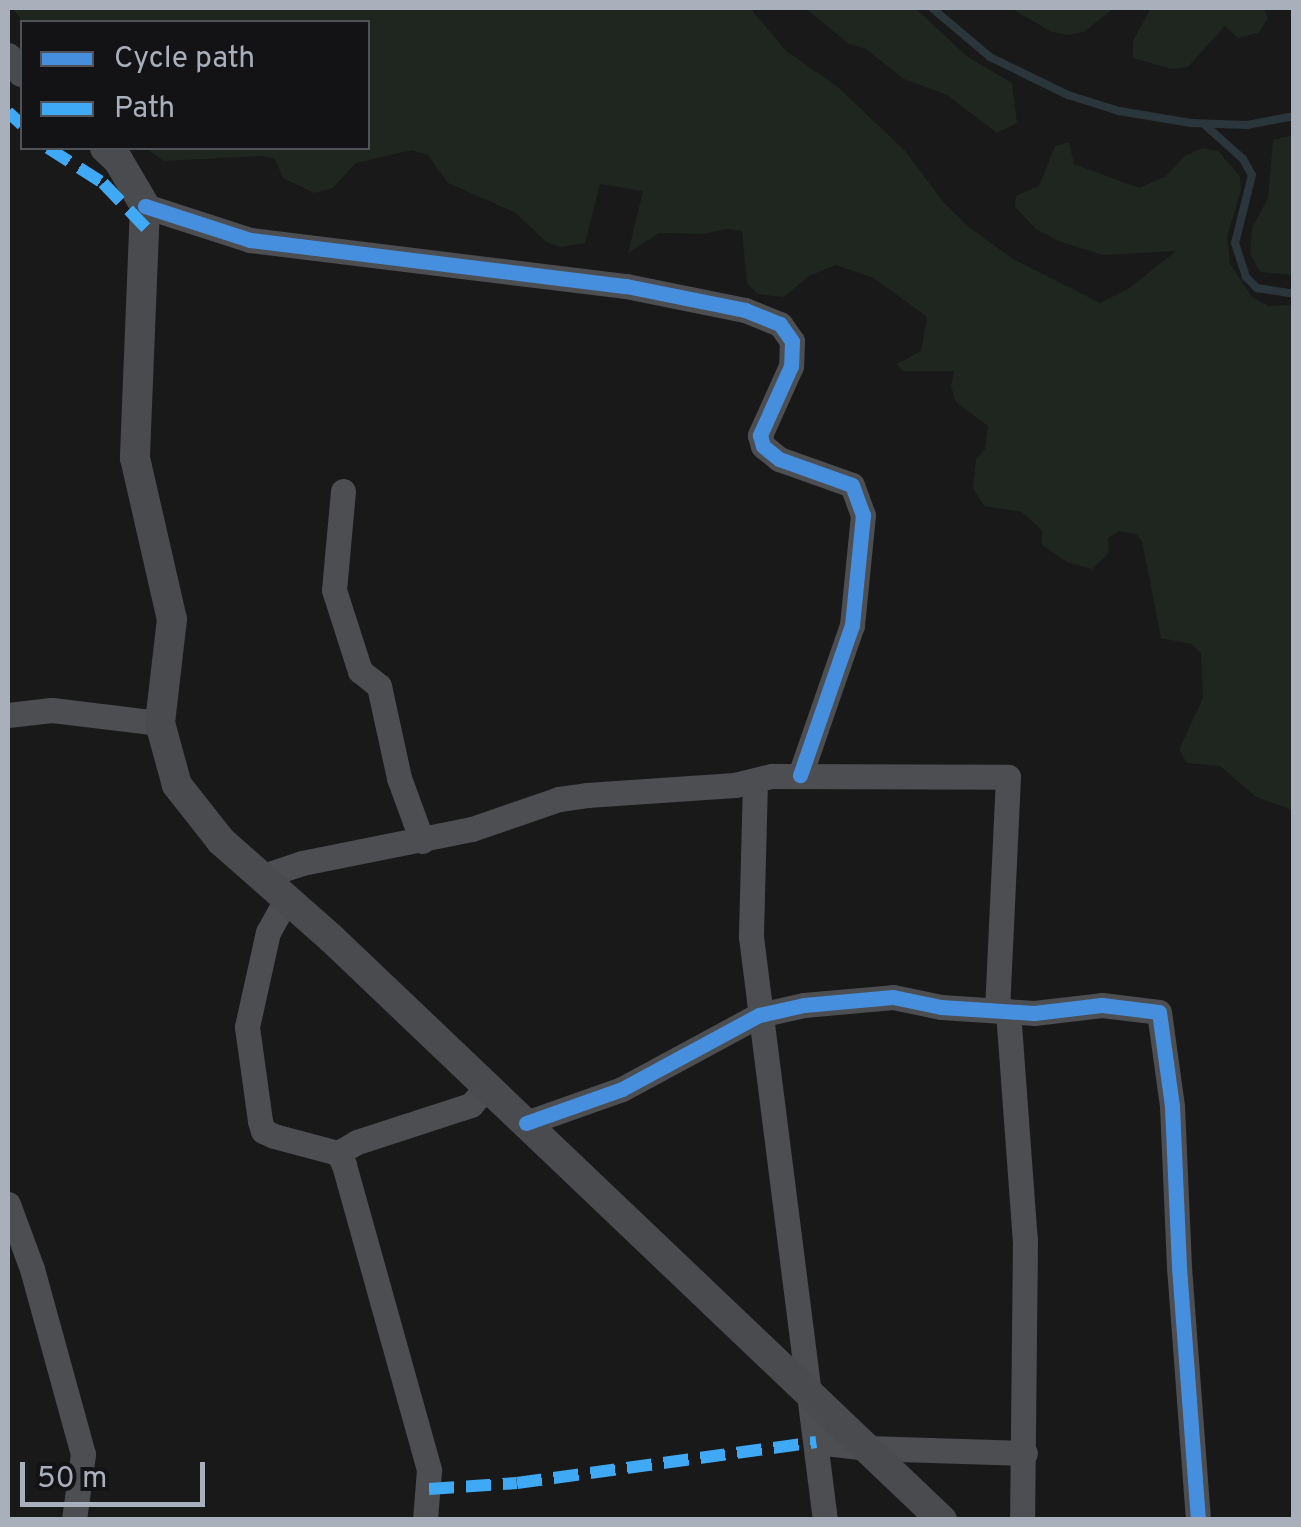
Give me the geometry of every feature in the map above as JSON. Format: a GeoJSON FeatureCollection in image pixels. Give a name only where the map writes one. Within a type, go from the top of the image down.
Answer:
{"type":"FeatureCollection","features":[{"type":"Feature","properties":{"kind":"main road"},"geometry":{"type":"LineString","coordinates":[[107,150],[118,160],[146,206],[136,458],[172,619],[160,723],[166,754],[184,795],[221,841],[487,1086],[942,1520]]}},
{"type":"Feature","properties":{"kind":"street"},"geometry":{"type":"LineString","coordinates":[[146,206],[250,240],[626,286],[745,310],[780,324],[792,341],[790,366],[760,435],[763,446],[779,459],[852,485],[862,515],[852,624],[800,775]]}},
{"type":"Feature","properties":{"kind":"street"},"geometry":{"type":"LineString","coordinates":[[343,492],[334,590],[360,671],[379,686],[399,778],[422,841]]}},
{"type":"Feature","properties":{"kind":"street"},"geometry":{"type":"LineString","coordinates":[[8,716],[67,711],[160,723]]}},
{"type":"Feature","properties":{"kind":"street"},"geometry":{"type":"LineString","coordinates":[[263,876],[302,862],[422,841],[559,799],[800,775],[1008,777],[1002,1011],[1025,1240],[1022,1520]]}},
{"type":"Feature","properties":{"kind":"street"},"geometry":{"type":"LineString","coordinates":[[755,781],[750,900],[759,1015],[825,1520]]}},
{"type":"Feature","properties":{"kind":"street"},"geometry":{"type":"LineString","coordinates":[[287,898],[268,932],[247,1028],[264,1131],[338,1153],[356,1142],[471,1104],[487,1086]]}},
{"type":"Feature","properties":{"kind":"street"},"geometry":{"type":"LineString","coordinates":[[526,1123],[622,1089],[759,1015],[893,997],[923,1005],[1002,1011],[1102,1005],[1159,1012],[1172,1106],[1179,1267],[1198,1520]]}},
{"type":"Feature","properties":{"kind":"street"},"geometry":{"type":"LineString","coordinates":[[338,1153],[429,1470],[424,1520]]}},
{"type":"Feature","properties":{"kind":"street"},"geometry":{"type":"LineString","coordinates":[[8,1204],[32,1270],[83,1454],[74,1520]]}},
{"type":"Feature","properties":{"kind":"street"},"geometry":{"type":"LineString","coordinates":[[816,1442],[868,1448],[1025,1453]]}},
{"type":"Feature","properties":{"kind":"shaded area"},"geometry":{"type":"Polygon","coordinates":[[[12,8],[750,8],[786,51],[838,87],[905,151],[944,203],[969,227],[1013,259],[1100,303],[1128,289],[1176,251],[1103,255],[1061,242],[1036,229],[1015,207],[1016,196],[1039,186],[1055,146],[1069,142],[1074,164],[1139,188],[1166,176],[1185,156],[1202,148],[1218,151],[1240,176],[1241,190],[1227,237],[1230,264],[1252,297],[1269,306],[1293,305],[1293,810],[1256,797],[1220,766],[1187,763],[1179,750],[1203,698],[1201,653],[1191,644],[1161,638],[1142,541],[1136,534],[1119,531],[1108,538],[1109,553],[1092,569],[1067,562],[1042,545],[1042,530],[1022,512],[984,506],[973,488],[976,459],[985,449],[988,426],[956,402],[951,386],[954,371],[902,371],[897,364],[921,351],[927,317],[874,278],[836,265],[809,276],[784,297],[758,294],[747,283],[742,231],[727,229],[703,234],[659,233],[628,253],[643,191],[600,184],[585,243],[560,247],[546,242],[516,213],[448,183],[428,155],[412,150],[356,163],[333,188],[314,193],[283,178],[275,159],[262,156],[164,161],[148,150],[370,150],[370,20],[21,20],[12,8]]]}},
{"type":"Feature","properties":{"kind":"shaded area"},"geometry":{"type":"Polygon","coordinates":[[[805,8],[915,8],[968,57],[1012,83],[1017,123],[997,133],[947,95],[904,79],[866,49],[849,44],[805,8]]]}},
{"type":"Feature","properties":{"kind":"shaded area"},"geometry":{"type":"Polygon","coordinates":[[[1010,8],[1114,8],[1084,32],[1068,35],[1052,32],[1010,8]]]}},
{"type":"Feature","properties":{"kind":"shaded area"},"geometry":{"type":"Polygon","coordinates":[[[1151,8],[1264,8],[1268,19],[1258,33],[1238,38],[1225,26],[1188,67],[1172,69],[1133,58],[1133,41],[1151,8]]]}},
{"type":"Feature","properties":{"kind":"shaded area"},"geometry":{"type":"Polygon","coordinates":[[[1293,135],[1293,275],[1260,272],[1250,254],[1252,228],[1268,198],[1273,140],[1293,135]]]}},
{"type":"Feature","properties":{"kind":"waterway"},"geometry":{"type":"LineString","coordinates":[[932,8],[990,57],[1068,95],[1119,111],[1191,123],[1247,125],[1294,116]]}},
{"type":"Feature","properties":{"kind":"waterway"},"geometry":{"type":"LineString","coordinates":[[1205,125],[1243,159],[1252,175],[1235,243],[1246,277],[1257,288],[1294,294]]}},
{"type":"Feature","properties":{"kind":"marked path"},"geometry":{"type":"LineString","coordinates":[[8,112],[20,123]]}},
{"type":"Feature","properties":{"kind":"marked path"},"geometry":{"type":"LineString","coordinates":[[51,150],[103,183],[147,229]]}},
{"type":"Feature","properties":{"kind":"marked path"},"geometry":{"type":"LineString","coordinates":[[429,1489],[517,1483],[816,1442]]}},
{"type":"Feature","properties":{"kind":"cycle path"},"geometry":{"type":"LineString","coordinates":[[145,206],[250,240],[626,286],[745,310],[780,324],[792,341],[791,366],[760,435],[763,446],[779,459],[852,485],[863,515],[852,625],[800,775]]}},
{"type":"Feature","properties":{"kind":"cycle path"},"geometry":{"type":"LineString","coordinates":[[526,1123],[622,1089],[759,1015],[804,1005],[893,997],[941,1007],[1034,1013],[1102,1005],[1159,1012],[1172,1106],[1179,1267],[1198,1520]]}}]}
